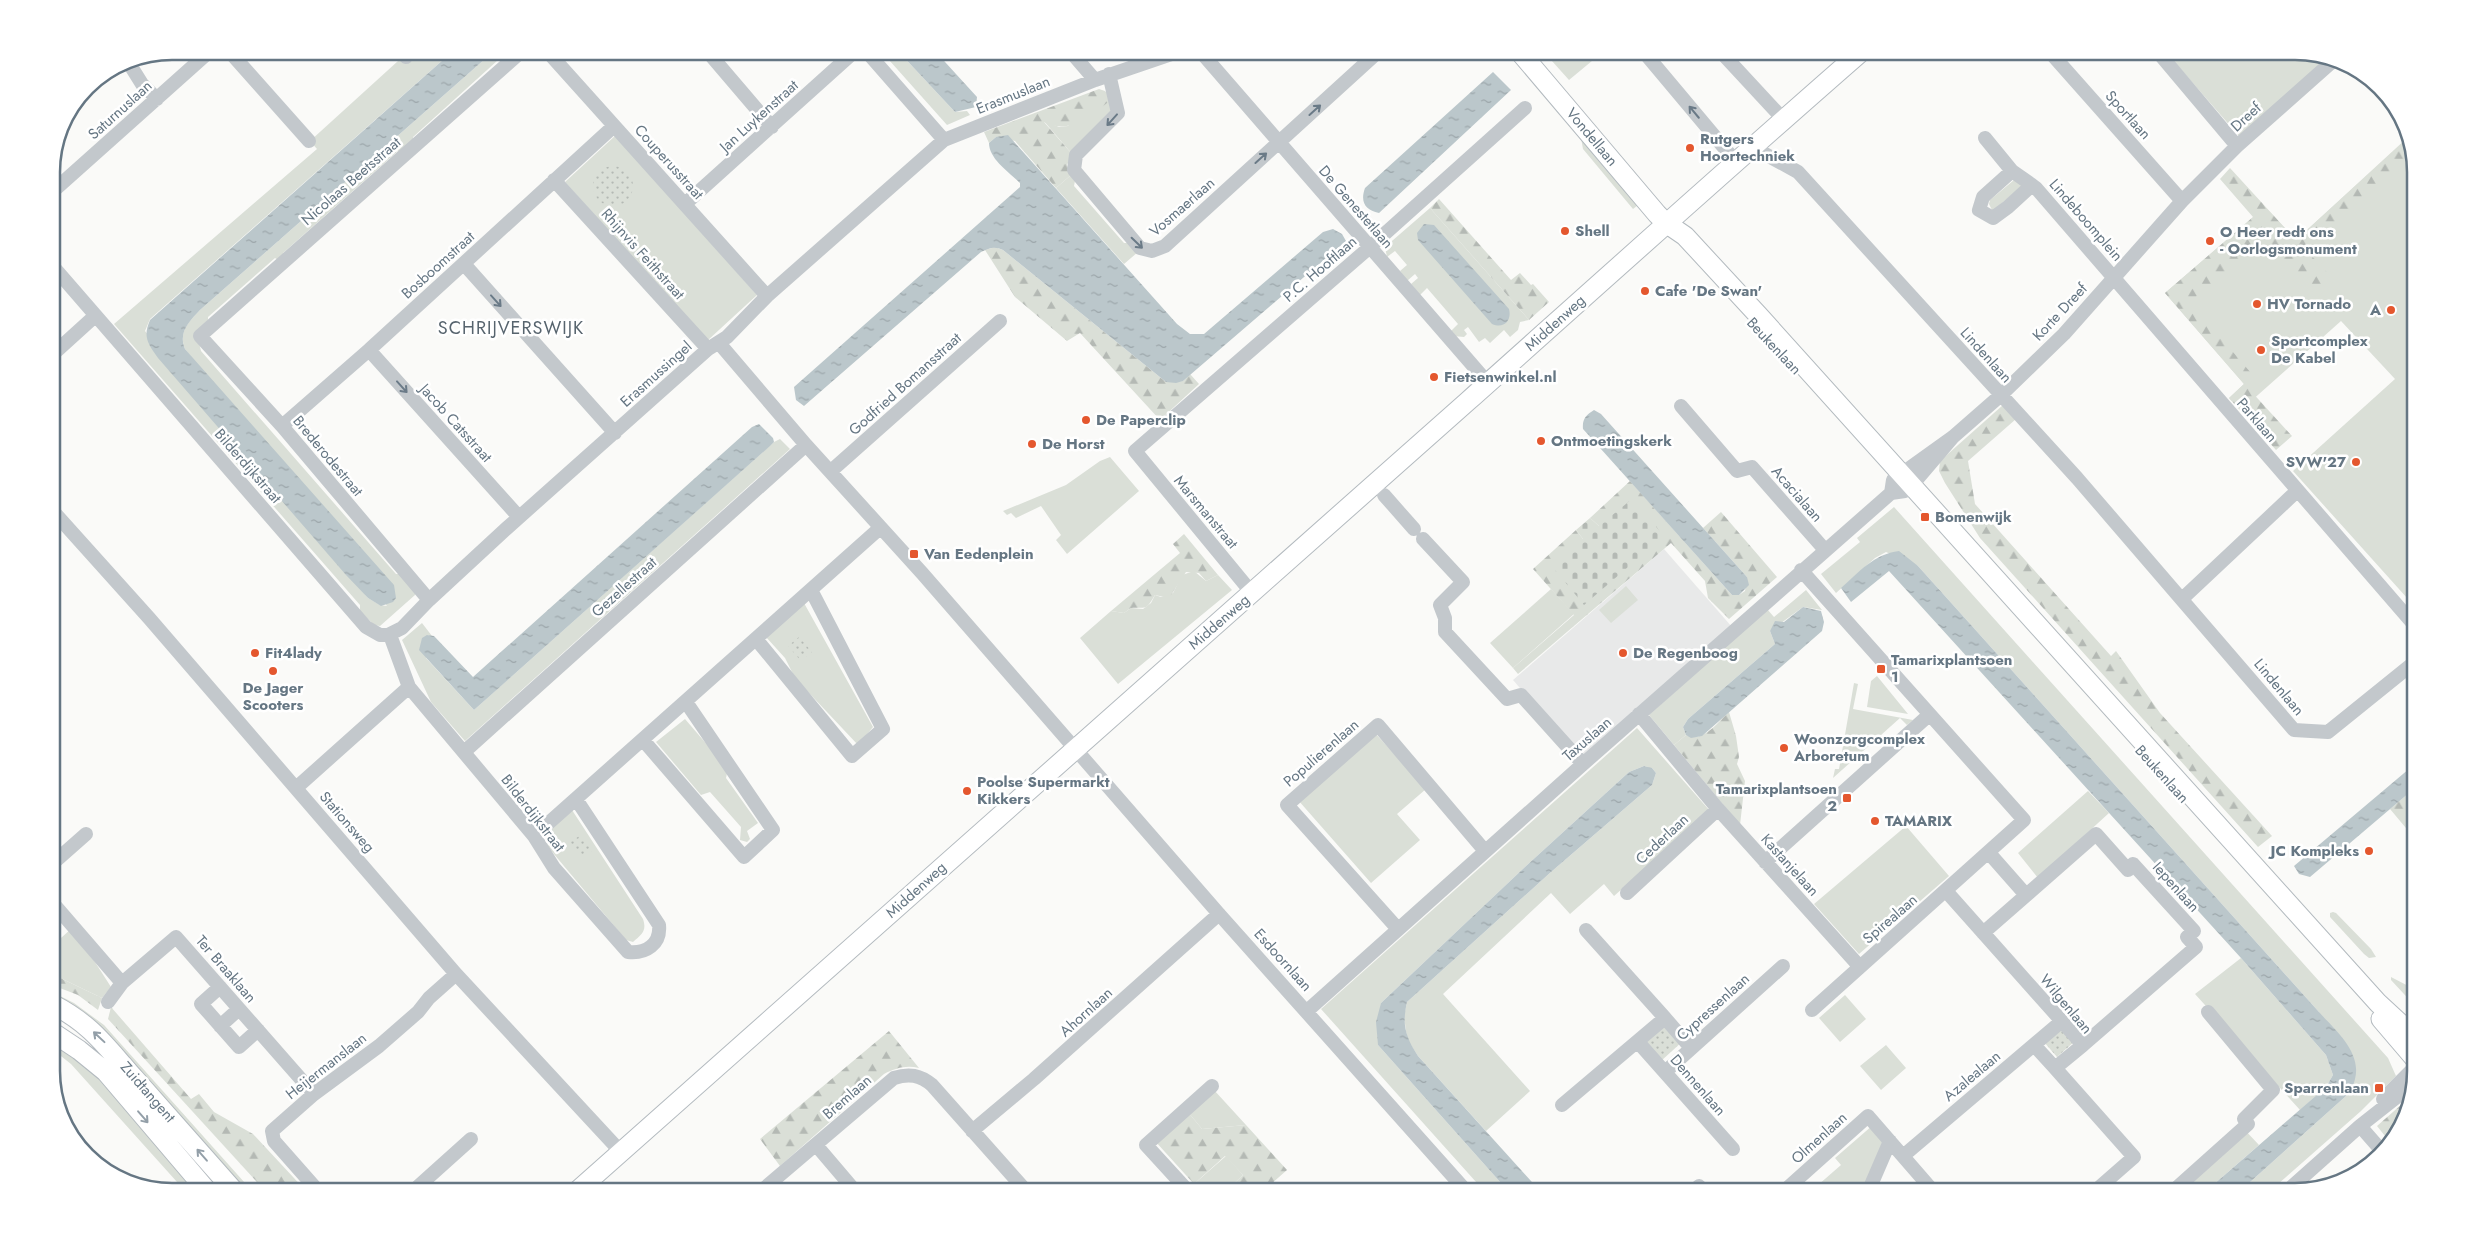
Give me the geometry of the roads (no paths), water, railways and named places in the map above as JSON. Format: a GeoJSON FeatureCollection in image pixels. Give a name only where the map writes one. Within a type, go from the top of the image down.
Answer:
{"type":"FeatureCollection","features":[{"type":"Feature","properties":{"kind":"street","name":"Saturnuslaan"},"geometry":{"type":"LineString","coordinates":[[60,186],[200,60]]}},
{"type":"Feature","properties":{"kind":"street"},"geometry":{"type":"LineString","coordinates":[[237,60],[309,141]]}},
{"type":"Feature","properties":{"kind":"street","name":"Nicolaas Beetsstraat"},"geometry":{"type":"LineString","coordinates":[[200,336],[512,60]]}},
{"type":"Feature","properties":{"kind":"street","name":"Couperusstraat"},"geometry":{"type":"LineString","coordinates":[[554,60],[767,296]]}},
{"type":"Feature","properties":{"kind":"street"},"geometry":{"type":"LineString","coordinates":[[715,60],[772,127]]}},
{"type":"Feature","properties":{"kind":"street","name":"Jan Luykenstraat"},"geometry":{"type":"LineString","coordinates":[[685,204],[845,60]]}},
{"type":"Feature","properties":{"kind":"street"},"geometry":{"type":"LineString","coordinates":[[874,60],[944,140]]}},
{"type":"Feature","properties":{"kind":"street"},"geometry":{"type":"LineString","coordinates":[[1078,60],[1095,80]]}},
{"type":"Feature","properties":{"kind":"street","name":"Erasmuslaan"},"geometry":{"type":"LineString","coordinates":[[944,140],[1109,74],[1152,60]]}},
{"type":"Feature","properties":{"kind":"street","name":"De Genestetlaan"},"geometry":{"type":"LineString","coordinates":[[1208,60],[1488,383]]}},
{"type":"Feature","properties":{"kind":"street","name":"Vosmaerlaan"},"geometry":{"type":"LineString","coordinates":[[1109,74],[1118,113],[1076,156],[1074,170],[1140,248],[1152,251],[1165,246],[1370,60]]}},
{"type":"Feature","properties":{"kind":"street","name":"Vondellaan"},"geometry":{"type":"LineString","coordinates":[[1527,60],[1666,223]]}},
{"type":"Feature","properties":{"kind":"street"},"geometry":{"type":"LineString","coordinates":[[1651,60],[1737,163]]}},
{"type":"Feature","properties":{"kind":"street"},"geometry":{"type":"LineString","coordinates":[[1728,60],[1784,120]]}},
{"type":"Feature","properties":{"kind":"street","name":"Middenweg"},"geometry":{"type":"LineString","coordinates":[[586,1183],[1852,60]]}},
{"type":"Feature","properties":{"kind":"street","name":"Sportlaan"},"geometry":{"type":"LineString","coordinates":[[2057,60],[2182,201]]}},
{"type":"Feature","properties":{"kind":"street"},"geometry":{"type":"LineString","coordinates":[[2165,60],[2237,146]]}},
{"type":"Feature","properties":{"kind":"street","name":"Dreef"},"geometry":{"type":"LineString","coordinates":[[2182,201],[2237,146],[2328,65]]}},
{"type":"Feature","properties":{"kind":"street"},"geometry":{"type":"LineString","coordinates":[[131,68],[142,84],[157,99]]}},
{"type":"Feature","properties":{"kind":"street","name":"P.C. Hooftlaan"},"geometry":{"type":"LineString","coordinates":[[1135,451],[1370,247],[1525,108]]}},
{"type":"Feature","properties":{"kind":"street","name":"Bosboomstraat"},"geometry":{"type":"LineString","coordinates":[[282,426],[369,350],[614,126]]}},
{"type":"Feature","properties":{"kind":"street","name":"Lindeboomplein"},"geometry":{"type":"LineString","coordinates":[[1985,138],[2012,171],[2032,185],[2114,277]]}},
{"type":"Feature","properties":{"kind":"street","name":"Erasmussingel"},"geometry":{"type":"LineString","coordinates":[[390,635],[402,628],[429,600],[519,517],[713,346],[742,324],[767,296],[944,140]]}},
{"type":"Feature","properties":{"kind":"street","name":"Lindenlaan"},"geometry":{"type":"LineString","coordinates":[[1754,148],[1798,172],[2182,599],[2294,730],[2328,732],[2407,668]]}},
{"type":"Feature","properties":{"kind":"street","name":"Lindeboomplein"},"geometry":{"type":"LineString","coordinates":[[2012,171],[1983,197],[1979,210],[1993,218],[2032,185]]}},
{"type":"Feature","properties":{"kind":"street","name":"Rhijnvis Feithstraat"},"geometry":{"type":"LineString","coordinates":[[554,180],[713,346]]}},
{"type":"Feature","properties":{"kind":"street","name":"Korte Dreef"},"geometry":{"type":"LineString","coordinates":[[1902,483],[2000,395],[2064,334],[2182,201]]}},
{"type":"Feature","properties":{"kind":"street","name":"Beukenlaan"},"geometry":{"type":"LineString","coordinates":[[1666,223],[1677,245],[1902,483],[2378,1003],[2407,1030]]}},
{"type":"Feature","properties":{"kind":"street"},"geometry":{"type":"LineString","coordinates":[[464,264],[615,433]]}},
{"type":"Feature","properties":{"kind":"street","name":"Bilderdijkstraat"},"geometry":{"type":"LineString","coordinates":[[60,274],[366,627],[380,635],[390,635],[409,687],[534,836],[554,868],[628,952],[636,953],[650,948],[660,934],[659,925],[576,799]]}},
{"type":"Feature","properties":{"kind":"street","name":"Parklaan"},"geometry":{"type":"LineString","coordinates":[[2114,277],[2407,617]]}},
{"type":"Feature","properties":{"kind":"street"},"geometry":{"type":"LineString","coordinates":[[60,348],[95,316]]}},
{"type":"Feature","properties":{"kind":"street","name":"Godfried Bomansstraat"},"geometry":{"type":"LineString","coordinates":[[831,471],[1000,320]]}},
{"type":"Feature","properties":{"kind":"street","name":"Brederodestraat"},"geometry":{"type":"LineString","coordinates":[[200,336],[282,426],[429,600]]}},
{"type":"Feature","properties":{"kind":"street"},"geometry":{"type":"LineString","coordinates":[[713,346],[831,471],[1075,749]]}},
{"type":"Feature","properties":{"kind":"street","name":"Jacob Catsstraat"},"geometry":{"type":"LineString","coordinates":[[369,350],[519,517]]}},
{"type":"Feature","properties":{"kind":"street","name":"Acacialaan"},"geometry":{"type":"LineString","coordinates":[[1681,406],[1737,471],[1752,466],[1825,550]]}},
{"type":"Feature","properties":{"kind":"street","name":"Gezellestraat"},"geometry":{"type":"LineString","coordinates":[[464,752],[806,445]]}},
{"type":"Feature","properties":{"kind":"street","name":"Marsmanstraat"},"geometry":{"type":"LineString","coordinates":[[1135,451],[1252,592]]}},
{"type":"Feature","properties":{"kind":"street","name":"Beukenlaan"},"geometry":{"type":"LineString","coordinates":[[1902,483],[2370,1005],[2407,1049]]}},
{"type":"Feature","properties":{"kind":"street","name":"Taxuslaan"},"geometry":{"type":"LineString","coordinates":[[1307,1011],[1801,570],[1902,483]]}},
{"type":"Feature","properties":{"kind":"street"},"geometry":{"type":"LineString","coordinates":[[2182,599],[2297,491]]}},
{"type":"Feature","properties":{"kind":"street"},"geometry":{"type":"LineString","coordinates":[[1384,495],[1463,582],[1440,605],[1445,618],[1445,632],[1506,698],[1520,695],[1583,764]]}},
{"type":"Feature","properties":{"kind":"street","name":"Stationsweg"},"geometry":{"type":"LineString","coordinates":[[60,519],[150,618],[456,974],[621,1152]]}},
{"type":"Feature","properties":{"kind":"street"},"geometry":{"type":"LineString","coordinates":[[534,836],[880,528]]}},
{"type":"Feature","properties":{"kind":"street"},"geometry":{"type":"LineString","coordinates":[[1765,862],[1929,715],[1801,570]]}},
{"type":"Feature","properties":{"kind":"street"},"geometry":{"type":"LineString","coordinates":[[756,639],[852,756],[883,729],[811,590]]}},
{"type":"Feature","properties":{"kind":"street"},"geometry":{"type":"LineString","coordinates":[[296,788],[409,687]]}},
{"type":"Feature","properties":{"kind":"street"},"geometry":{"type":"LineString","coordinates":[[643,740],[744,857],[773,830],[686,702]]}},
{"type":"Feature","properties":{"kind":"street","name":"Kastanjelaan"},"geometry":{"type":"LineString","coordinates":[[1639,714],[1718,809],[1860,967]]}},
{"type":"Feature","properties":{"kind":"street","name":"Spirealaan"},"geometry":{"type":"LineString","coordinates":[[1812,1010],[2024,820],[1929,715]]}},
{"type":"Feature","properties":{"kind":"street","name":"Populierenlaan"},"geometry":{"type":"LineString","coordinates":[[1398,929],[1287,805],[1378,725],[1485,851]]}},
{"type":"Feature","properties":{"kind":"street","name":"Esdoornlaan"},"geometry":{"type":"LineString","coordinates":[[1075,749],[1219,914],[1459,1183]]}},
{"type":"Feature","properties":{"kind":"street","name":"Cederlaan"},"geometry":{"type":"LineString","coordinates":[[1627,893],[1718,809]]}},
{"type":"Feature","properties":{"kind":"street"},"geometry":{"type":"LineString","coordinates":[[60,857],[86,834]]}},
{"type":"Feature","properties":{"kind":"street","name":"Iepenlaan"},"geometry":{"type":"LineString","coordinates":[[2026,895],[2096,834],[2128,870],[2133,864],[2194,931],[2187,937],[2196,947],[2082,1044]]}},
{"type":"Feature","properties":{"kind":"street"},"geometry":{"type":"LineString","coordinates":[[1983,933],[2026,895],[1988,853]]}},
{"type":"Feature","properties":{"kind":"street","name":"Wilgenlaan"},"geometry":{"type":"LineString","coordinates":[[1946,891],[2082,1044],[2055,1068]]}},
{"type":"Feature","properties":{"kind":"street"},"geometry":{"type":"LineString","coordinates":[[60,911],[122,983]]}},
{"type":"Feature","properties":{"kind":"street","name":"Ahornlaan"},"geometry":{"type":"LineString","coordinates":[[972,1131],[1034,1079],[1219,914]]}},
{"type":"Feature","properties":{"kind":"street"},"geometry":{"type":"LineString","coordinates":[[1586,930],[1691,1048]]}},
{"type":"Feature","properties":{"kind":"street","name":"Ter Braaklaan"},"geometry":{"type":"LineString","coordinates":[[108,1002],[122,983],[176,937],[314,1094]]}},
{"type":"Feature","properties":{"kind":"street","name":"Cypressenlaan"},"geometry":{"type":"LineString","coordinates":[[1665,1072],[1783,966]]}},
{"type":"Feature","properties":{"kind":"street","name":"Heijermanslaan"},"geometry":{"type":"LineString","coordinates":[[311,1183],[274,1141],[272,1131],[314,1094],[379,1046],[418,1012],[429,998],[456,974]]}},
{"type":"Feature","properties":{"kind":"street"},"geometry":{"type":"LineString","coordinates":[[220,987],[201,1004],[220,1026],[239,1047],[258,1030]]}},
{"type":"Feature","properties":{"kind":"street","name":"Zuidtangent"},"geometry":{"type":"LineString","coordinates":[[60,1008],[71,1014],[111,1049],[130,1074],[227,1183]]}},
{"type":"Feature","properties":{"kind":"street"},"geometry":{"type":"LineString","coordinates":[[220,1026],[239,1009]]}},
{"type":"Feature","properties":{"kind":"street"},"geometry":{"type":"LineString","coordinates":[[2182,1183],[2248,1124],[2244,1119],[2272,1094],[2272,1087],[2208,1012]]}},
{"type":"Feature","properties":{"kind":"street"},"geometry":{"type":"LineString","coordinates":[[1562,1105],[1665,1018]]}},
{"type":"Feature","properties":{"kind":"street","name":"Azalealaan"},"geometry":{"type":"LineString","coordinates":[[1903,1156],[2062,1021]]}},
{"type":"Feature","properties":{"kind":"street","name":"Zuidtangent"},"geometry":{"type":"LineString","coordinates":[[60,1037],[106,1072],[200,1183]]}},
{"type":"Feature","properties":{"kind":"street","name":"Dennenlaan"},"geometry":{"type":"LineString","coordinates":[[1638,1042],[1733,1149]]}},
{"type":"Feature","properties":{"kind":"street"},"geometry":{"type":"LineString","coordinates":[[2034,1044],[2134,1157],[2104,1183]]}},
{"type":"Feature","properties":{"kind":"street","name":"Bremlaan"},"geometry":{"type":"LineString","coordinates":[[771,1183],[894,1078],[914,1075],[924,1078],[1019,1183]]}},
{"type":"Feature","properties":{"kind":"street"},"geometry":{"type":"LineString","coordinates":[[2360,1126],[2374,1108],[2407,1075]]}},
{"type":"Feature","properties":{"kind":"street"},"geometry":{"type":"LineString","coordinates":[[1181,1183],[1146,1145],[1212,1086]]}},
{"type":"Feature","properties":{"kind":"street"},"geometry":{"type":"LineString","coordinates":[[2296,1183],[2360,1126],[2405,1090]]}},
{"type":"Feature","properties":{"kind":"street","name":"Olmenlaan"},"geometry":{"type":"LineString","coordinates":[[1793,1183],[1868,1116],[1926,1183]]}},
{"type":"Feature","properties":{"kind":"street"},"geometry":{"type":"LineString","coordinates":[[2360,1126],[2378,1146]]}},
{"type":"Feature","properties":{"kind":"street"},"geometry":{"type":"LineString","coordinates":[[422,1183],[471,1139]]}},
{"type":"Feature","properties":{"kind":"street"},"geometry":{"type":"LineString","coordinates":[[1872,1183],[1890,1141]]}},
{"type":"Feature","properties":{"kind":"street"},"geometry":{"type":"LineString","coordinates":[[816,1146],[848,1183]]}},
{"type":"Feature","properties":{"kind":"water"},"geometry":{"type":"Polygon","coordinates":[[[443,60],[484,60],[200,310],[186,328],[183,337],[185,349],[394,585],[396,598],[393,602],[381,606],[368,598],[158,358],[147,339],[150,320],[443,60]]]}},
{"type":"Feature","properties":{"kind":"water"},"geometry":{"type":"Polygon","coordinates":[[[906,60],[943,60],[977,97],[976,107],[955,112],[906,60]]]}},
{"type":"Feature","properties":{"kind":"water"},"geometry":{"type":"Polygon","coordinates":[[[1493,72],[1511,90],[1379,213],[1370,210],[1365,205],[1363,197],[1365,188],[1493,72]]]}},
{"type":"Feature","properties":{"kind":"water"},"geometry":{"type":"Polygon","coordinates":[[[1008,135],[1177,324],[1190,334],[1204,334],[1323,232],[1333,229],[1342,234],[1346,241],[1183,381],[1176,383],[1166,382],[1003,250],[997,248],[990,249],[981,252],[804,406],[796,400],[794,387],[1020,187],[1020,183],[1000,165],[990,149],[989,143],[996,137],[1008,135]]]}},
{"type":"Feature","properties":{"kind":"water"},"geometry":{"type":"Polygon","coordinates":[[[1424,224],[1434,225],[1509,309],[1510,313],[1506,323],[1503,325],[1492,324],[1418,240],[1417,233],[1424,224]]]}},
{"type":"Feature","properties":{"kind":"water"},"geometry":{"type":"Polygon","coordinates":[[[1594,410],[1601,414],[1747,577],[1749,585],[1739,595],[1732,595],[1583,429],[1585,418],[1594,410]]]}},
{"type":"Feature","properties":{"kind":"water"},"geometry":{"type":"Polygon","coordinates":[[[759,424],[773,438],[774,442],[474,710],[419,650],[422,638],[427,635],[434,636],[473,677],[752,427],[759,424]]]}},
{"type":"Feature","properties":{"kind":"water"},"geometry":{"type":"Polygon","coordinates":[[[1899,551],[1918,566],[2346,1042],[2355,1060],[2356,1069],[2353,1086],[2346,1096],[2249,1183],[2215,1183],[2326,1087],[2333,1075],[2326,1055],[2241,958],[1889,571],[1851,602],[1841,588],[1874,560],[1899,551]]]}},
{"type":"Feature","properties":{"kind":"water"},"geometry":{"type":"Polygon","coordinates":[[[1803,607],[1821,611],[1824,622],[1822,631],[1702,736],[1691,738],[1686,735],[1683,727],[1688,719],[1775,644],[1770,631],[1775,621],[1784,622],[1803,607]]]}},
{"type":"Feature","properties":{"kind":"water"},"geometry":{"type":"Polygon","coordinates":[[[1644,766],[1652,768],[1656,773],[1652,785],[1551,872],[1407,1002],[1405,1024],[1407,1036],[1418,1056],[1533,1183],[1501,1183],[1378,1045],[1376,1022],[1381,1003],[1629,772],[1644,766]]]}},
{"type":"Feature","properties":{"kind":"water"},"geometry":{"type":"Polygon","coordinates":[[[2407,771],[2407,795],[2310,877],[2299,874],[2294,866],[2407,771]]]}},
{"type":"Feature","properties":{"kind":"place","name":"Rutgers Hoortechniek"},"geometry":{"type":"Point","coordinates":[1690,148]}},
{"type":"Feature","properties":{"kind":"place","name":"Shell"},"geometry":{"type":"Point","coordinates":[1565,231]}},
{"type":"Feature","properties":{"kind":"place","name":"O Heer redt ons - Oorlogsmonument"},"geometry":{"type":"Point","coordinates":[2210,241]}},
{"type":"Feature","properties":{"kind":"place","name":"Cafe 'De Swan'"},"geometry":{"type":"Point","coordinates":[1645,291]}},
{"type":"Feature","properties":{"kind":"place","name":"HV Tornado"},"geometry":{"type":"Point","coordinates":[2257,304]}},
{"type":"Feature","properties":{"kind":"place","name":"A"},"geometry":{"type":"Point","coordinates":[2391,310]}},
{"type":"Feature","properties":{"kind":"place","name":"Sportcomplex De Kabel"},"geometry":{"type":"Point","coordinates":[2261,350]}},
{"type":"Feature","properties":{"kind":"place","name":"Fietsenwinkel.nl"},"geometry":{"type":"Point","coordinates":[1434,377]}},
{"type":"Feature","properties":{"kind":"place","name":"De Paperclip"},"geometry":{"type":"Point","coordinates":[1086,420]}},
{"type":"Feature","properties":{"kind":"place","name":"Ontmoetingskerk"},"geometry":{"type":"Point","coordinates":[1541,441]}},
{"type":"Feature","properties":{"kind":"place","name":"De Horst"},"geometry":{"type":"Point","coordinates":[1032,444]}},
{"type":"Feature","properties":{"kind":"place","name":"SVW'27"},"geometry":{"type":"Point","coordinates":[2356,462]}},
{"type":"Feature","properties":{"kind":"place","name":"Bomenwijk"},"geometry":{"type":"Point","coordinates":[1925,517]}},
{"type":"Feature","properties":{"kind":"place","name":"Van Eedenplein"},"geometry":{"type":"Point","coordinates":[914,554]}},
{"type":"Feature","properties":{"kind":"place","name":"Fit4lady"},"geometry":{"type":"Point","coordinates":[255,653]}},
{"type":"Feature","properties":{"kind":"place","name":"De Regenboog"},"geometry":{"type":"Point","coordinates":[1623,653]}},
{"type":"Feature","properties":{"kind":"place","name":"Tamarixplantsoen 1"},"geometry":{"type":"Point","coordinates":[1881,669]}},
{"type":"Feature","properties":{"kind":"place","name":"De Jager Scooters"},"geometry":{"type":"Point","coordinates":[273,671]}},
{"type":"Feature","properties":{"kind":"place","name":"Woonzorgcomplex Arboretum"},"geometry":{"type":"Point","coordinates":[1784,748]}},
{"type":"Feature","properties":{"kind":"place","name":"Poolse Supermarkt Kikkers"},"geometry":{"type":"Point","coordinates":[967,791]}},
{"type":"Feature","properties":{"kind":"place","name":"Tamarixplantsoen 2"},"geometry":{"type":"Point","coordinates":[1847,798]}},
{"type":"Feature","properties":{"kind":"place","name":"TAMARIX"},"geometry":{"type":"Point","coordinates":[1875,821]}},
{"type":"Feature","properties":{"kind":"place","name":"JC Kompleks"},"geometry":{"type":"Point","coordinates":[2369,851]}},
{"type":"Feature","properties":{"kind":"place","name":"Sparrenlaan"},"geometry":{"type":"Point","coordinates":[2379,1088]}},
{"type":"Feature","properties":{"kind":"district","name":"SCHRIJVERSWIJK"},"geometry":{"type":"Point","coordinates":[511,328]}}]}
